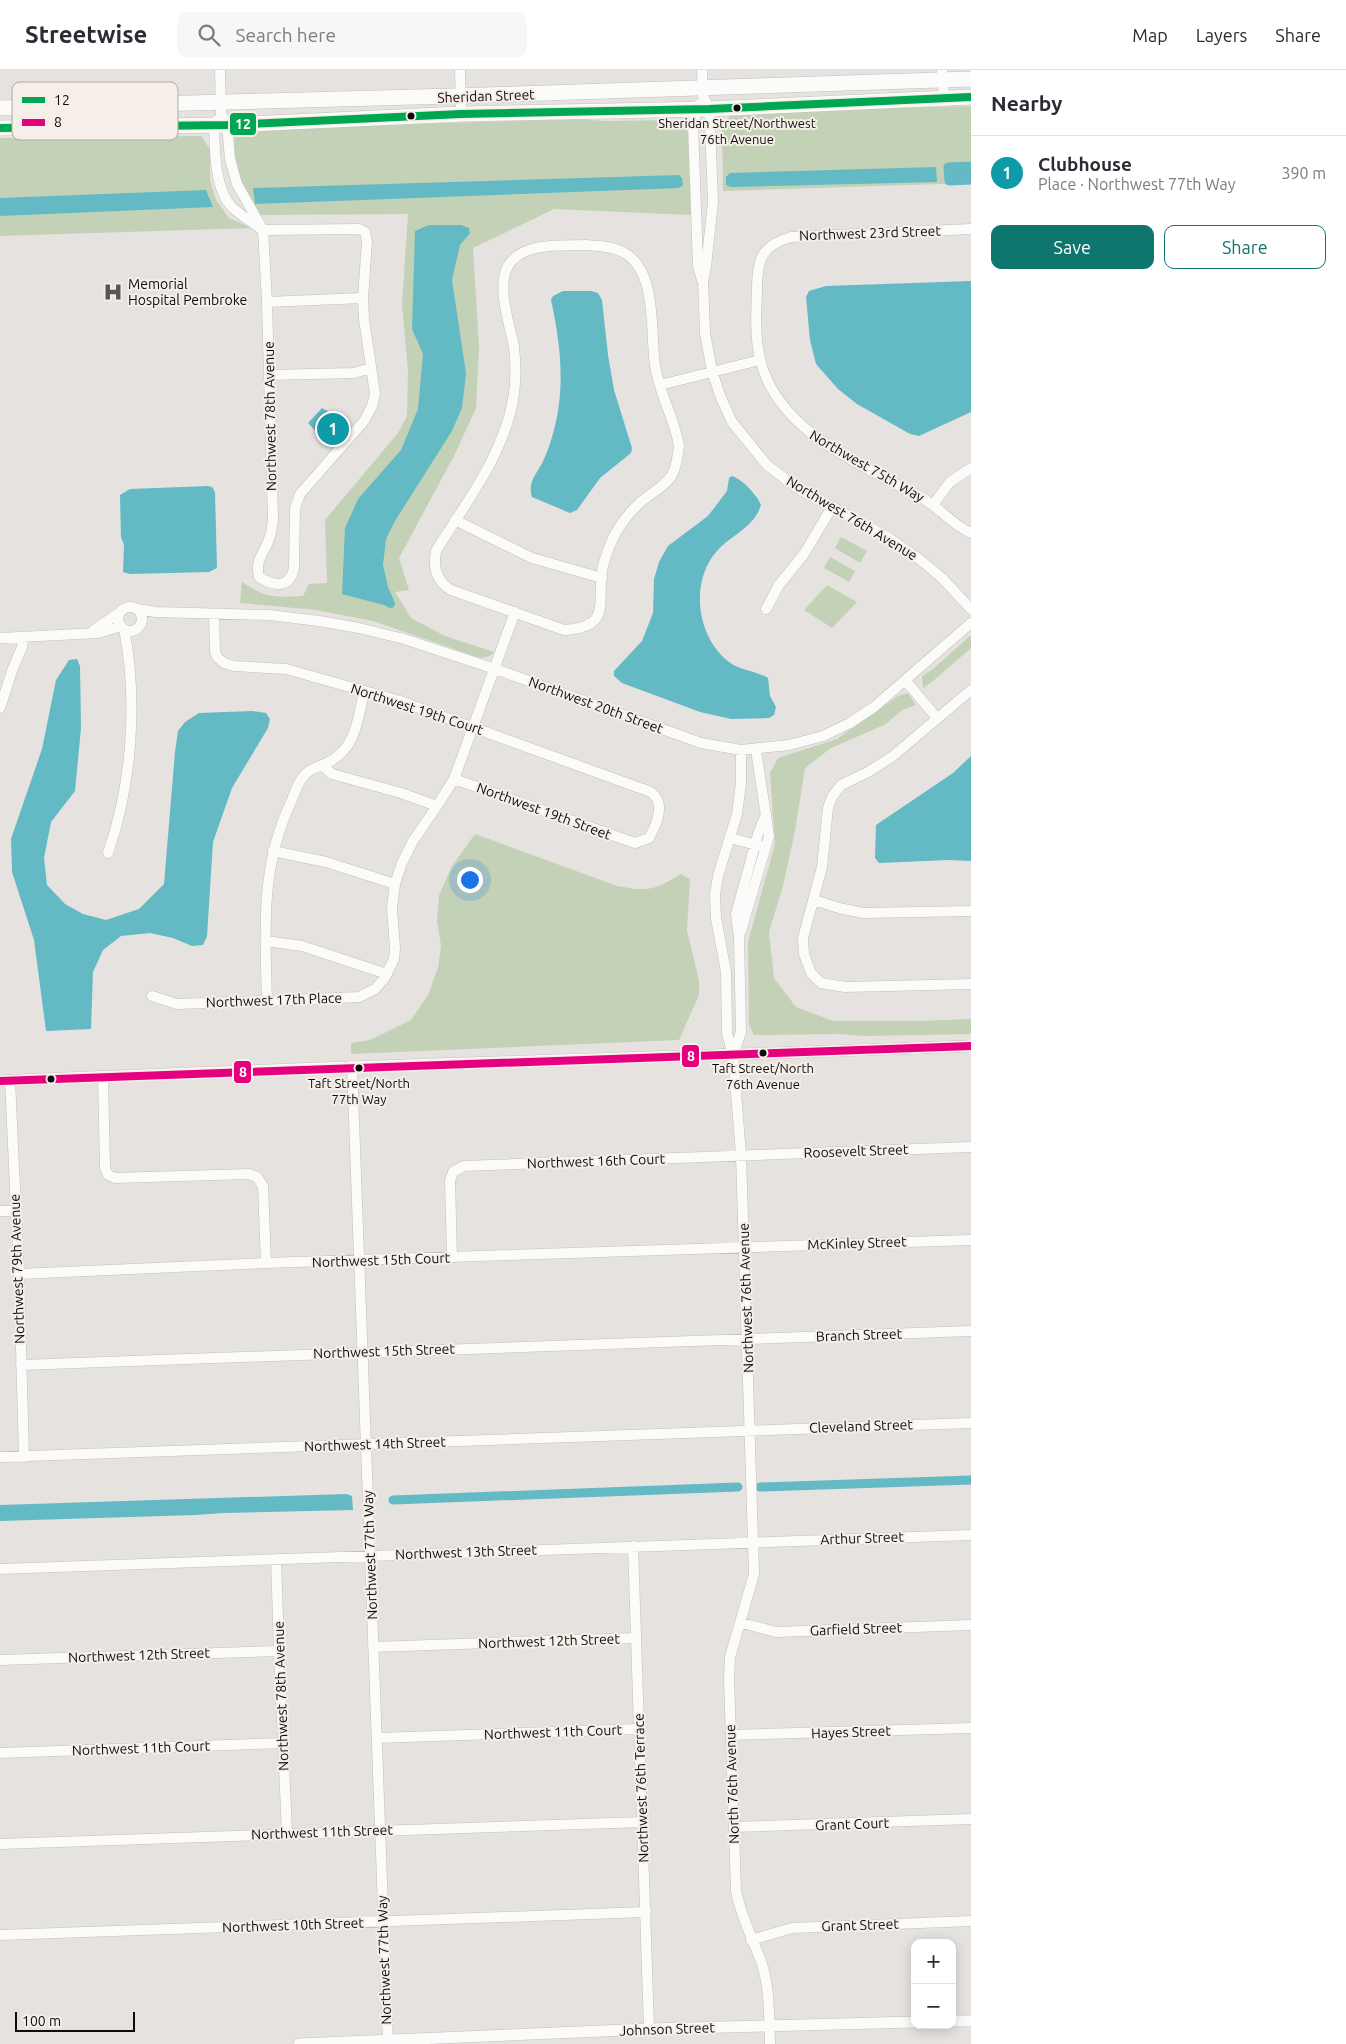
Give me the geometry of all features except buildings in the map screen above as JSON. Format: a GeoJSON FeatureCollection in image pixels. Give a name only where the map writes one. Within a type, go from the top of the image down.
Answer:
{"type":"FeatureCollection","features":[{"type":"Feature","properties":{"kind":"main road","name":"Sheridan Street"},"geometry":{"type":"LineString","coordinates":[[178,115],[221,117],[461,114],[702,100],[942,75],[971,79]]}},
{"type":"Feature","properties":{"kind":"main road","name":"Sheridan Street"},"geometry":{"type":"LineString","coordinates":[[178,119],[461,97],[702,100],[971,97]]}},
{"type":"Feature","properties":{"kind":"street","name":"Northwest 78th Avenue"},"geometry":{"type":"LineString","coordinates":[[220,70],[221,117],[216,166],[221,187],[230,206],[263,230]]}},
{"type":"Feature","properties":{"kind":"street"},"geometry":{"type":"LineString","coordinates":[[460,70],[461,114]]}},
{"type":"Feature","properties":{"kind":"street","name":"Northwest 76th Avenue"},"geometry":{"type":"LineString","coordinates":[[702,70],[702,100],[712,171],[713,202],[703,281],[705,333],[712,371],[732,422],[746,442],[767,465],[797,488],[889,538],[918,558],[942,578],[971,609]]}},
{"type":"Feature","properties":{"kind":"street"},"geometry":{"type":"LineString","coordinates":[[942,75],[944,98]]}},
{"type":"Feature","properties":{"kind":"street","name":"Northwest 76th Avenue"},"geometry":{"type":"LineString","coordinates":[[702,100],[693,123],[698,266],[703,281]]}},
{"type":"Feature","properties":{"kind":"street","name":"Northwest 78th Avenue"},"geometry":{"type":"LineString","coordinates":[[221,117],[237,184],[263,230],[273,518],[269,540],[262,552],[257,567],[259,577],[268,583],[278,584],[286,582],[292,577],[294,568],[295,508],[300,494],[364,421],[372,406],[375,394],[371,368]]}},
{"type":"Feature","properties":{"kind":"street"},"geometry":{"type":"LineString","coordinates":[[694,172],[712,171]]}},
{"type":"Feature","properties":{"kind":"street"},"geometry":{"type":"LineString","coordinates":[[263,230],[359,229],[365,232],[367,241],[363,298],[371,368],[354,372],[269,374]]}},
{"type":"Feature","properties":{"kind":"street","name":"Northwest 23rd Street"},"geometry":{"type":"LineString","coordinates":[[770,246],[791,236],[971,230]]}},
{"type":"Feature","properties":{"kind":"street"},"geometry":{"type":"LineString","coordinates":[[586,245],[624,252],[636,263],[644,275],[648,290],[655,366],[660,385],[676,431],[679,445],[678,458],[672,474],[662,486],[643,500],[623,521],[610,545],[602,571],[602,599],[599,612],[592,623],[580,629],[564,630],[443,586],[434,565],[436,551],[495,456],[513,400],[516,370],[514,349],[503,293],[504,278],[509,265],[527,250],[539,247],[586,245]]}},
{"type":"Feature","properties":{"kind":"street","name":"Northwest 75th Way"},"geometry":{"type":"LineString","coordinates":[[770,246],[762,255],[757,269],[757,338],[760,360],[779,399],[790,414],[808,432],[933,505],[963,530],[971,533]]}},
{"type":"Feature","properties":{"kind":"street"},"geometry":{"type":"LineString","coordinates":[[267,302],[363,298]]}},
{"type":"Feature","properties":{"kind":"street"},"geometry":{"type":"LineString","coordinates":[[660,385],[760,360]]}},
{"type":"Feature","properties":{"kind":"street"},"geometry":{"type":"LineString","coordinates":[[933,505],[950,482],[971,468]]}},
{"type":"Feature","properties":{"kind":"street"},"geometry":{"type":"LineString","coordinates":[[766,609],[779,585],[804,554],[832,507]]}},
{"type":"Feature","properties":{"kind":"street"},"geometry":{"type":"LineString","coordinates":[[455,520],[532,558],[602,578]]}},
{"type":"Feature","properties":{"kind":"street"},"geometry":{"type":"LineString","coordinates":[[86,633],[129,607],[137,609],[141,616],[130,671],[128,765],[116,830],[108,853]]}},
{"type":"Feature","properties":{"kind":"street","name":"Northwest 20th Street"},"geometry":{"type":"LineString","coordinates":[[137,609],[156,612],[269,615],[358,628],[404,639],[495,669],[701,743],[741,750],[756,750],[789,745],[823,736],[850,723],[874,707],[971,623]]}},
{"type":"Feature","properties":{"kind":"street","name":"Northwest 20th Street"},"geometry":{"type":"LineString","coordinates":[[138,627],[151,618],[186,612]]}},
{"type":"Feature","properties":{"kind":"street"},"geometry":{"type":"LineString","coordinates":[[266,941],[302,946],[387,974],[394,959],[392,908],[395,884],[402,863],[413,841],[454,779],[515,612]]}},
{"type":"Feature","properties":{"kind":"street"},"geometry":{"type":"LineString","coordinates":[[119,613],[118,620],[122,627],[130,671]]}},
{"type":"Feature","properties":{"kind":"street","name":"Northwest 19th Court"},"geometry":{"type":"LineString","coordinates":[[214,614],[216,657],[224,663],[234,666],[286,669],[409,704],[651,792],[656,795],[660,806],[659,813],[649,838],[635,843]]}},
{"type":"Feature","properties":{"kind":"street"},"geometry":{"type":"LineString","coordinates":[[0,638],[98,633],[122,627],[138,627]]}},
{"type":"Feature","properties":{"kind":"street"},"geometry":{"type":"LineString","coordinates":[[0,708],[22,647],[23,637]]}},
{"type":"Feature","properties":{"kind":"street"},"geometry":{"type":"LineString","coordinates":[[905,680],[938,718]]}},
{"type":"Feature","properties":{"kind":"street"},"geometry":{"type":"LineString","coordinates":[[971,690],[893,756],[841,785],[832,796],[828,808],[822,867],[803,938],[804,954],[811,973],[820,983],[845,987],[971,984]]}},
{"type":"Feature","properties":{"kind":"street"},"geometry":{"type":"LineString","coordinates":[[267,1001],[266,900],[273,851],[284,816],[301,779],[310,769],[328,763],[344,750],[353,738],[357,729],[364,692]]}},
{"type":"Feature","properties":{"kind":"street","name":"Northwest 76th Avenue"},"geometry":{"type":"LineString","coordinates":[[741,750],[741,783],[737,814],[718,876],[715,895],[716,918],[726,972],[727,1033],[733,1055],[741,1155],[753,1541]]}},
{"type":"Feature","properties":{"kind":"street","name":"Northwest 76th Avenue"},"geometry":{"type":"LineString","coordinates":[[733,1055],[741,1032],[739,938],[736,914],[760,846],[766,814],[756,750]]}},
{"type":"Feature","properties":{"kind":"street"},"geometry":{"type":"LineString","coordinates":[[322,765],[332,774],[401,793],[437,806]]}},
{"type":"Feature","properties":{"kind":"street","name":"Northwest 19th Street"},"geometry":{"type":"LineString","coordinates":[[454,779],[635,843]]}},
{"type":"Feature","properties":{"kind":"street"},"geometry":{"type":"LineString","coordinates":[[730,838],[760,846]]}},
{"type":"Feature","properties":{"kind":"street"},"geometry":{"type":"LineString","coordinates":[[273,851],[342,866],[395,884]]}},
{"type":"Feature","properties":{"kind":"street"},"geometry":{"type":"LineString","coordinates":[[814,900],[864,913],[971,911]]}},
{"type":"Feature","properties":{"kind":"street","name":"Northwest 17th Place"},"geometry":{"type":"LineString","coordinates":[[152,996],[177,1004],[359,997],[375,990],[387,974]]}},
{"type":"Feature","properties":{"kind":"street"},"geometry":{"type":"LineString","coordinates":[[5,1081],[352,1066],[971,1046]]}},
{"type":"Feature","properties":{"kind":"street","name":"Northwest 77th Way"},"geometry":{"type":"LineString","coordinates":[[352,1066],[382,1922],[388,2042]]}},
{"type":"Feature","properties":{"kind":"street"},"geometry":{"type":"LineString","coordinates":[[103,1076],[105,1168],[108,1175],[115,1178],[249,1174],[257,1177],[263,1186],[266,1263]]}},
{"type":"Feature","properties":{"kind":"street","name":"Northwest 79th Avenue"},"geometry":{"type":"LineString","coordinates":[[5,1081],[16,1211],[24,1457]]}},
{"type":"Feature","properties":{"kind":"street","name":"Roosevelt Street"},"geometry":{"type":"LineString","coordinates":[[741,1155],[971,1148]]}},
{"type":"Feature","properties":{"kind":"street","name":"Northwest 16th Court"},"geometry":{"type":"LineString","coordinates":[[452,1257],[450,1180],[453,1172],[464,1166],[741,1155]]}},
{"type":"Feature","properties":{"kind":"street"},"geometry":{"type":"LineString","coordinates":[[0,1211],[16,1211]]}},
{"type":"Feature","properties":{"kind":"street","name":"McKinley Street"},"geometry":{"type":"LineString","coordinates":[[744,1246],[971,1240]]}},
{"type":"Feature","properties":{"kind":"street","name":"Northwest 15th Court"},"geometry":{"type":"LineString","coordinates":[[19,1274],[744,1246]]}},
{"type":"Feature","properties":{"kind":"street","name":"Branch Street"},"geometry":{"type":"LineString","coordinates":[[747,1339],[971,1331]]}},
{"type":"Feature","properties":{"kind":"street","name":"Northwest 15th Street"},"geometry":{"type":"LineString","coordinates":[[21,1365],[747,1339]]}},
{"type":"Feature","properties":{"kind":"street","name":"Cleveland Street"},"geometry":{"type":"LineString","coordinates":[[750,1429],[971,1422]]}},
{"type":"Feature","properties":{"kind":"street","name":"Northwest 14th Street"},"geometry":{"type":"LineString","coordinates":[[0,1457],[750,1429]]}},
{"type":"Feature","properties":{"kind":"street","name":"Arthur Street"},"geometry":{"type":"LineString","coordinates":[[753,1541],[971,1535]]}},
{"type":"Feature","properties":{"kind":"street","name":"Northwest 13th Street"},"geometry":{"type":"LineString","coordinates":[[0,1569],[753,1541]]}},
{"type":"Feature","properties":{"kind":"street","name":"North 76th Avenue"},"geometry":{"type":"LineString","coordinates":[[753,1541],[754,1574],[742,1623],[730,1657],[728,1679],[736,1891],[741,1914],[762,1964],[766,1980],[770,2026]]}},
{"type":"Feature","properties":{"kind":"street","name":"Northwest 76th Terrace"},"geometry":{"type":"LineString","coordinates":[[633,1546],[634,1638],[643,1822],[649,2029]]}},
{"type":"Feature","properties":{"kind":"street","name":"Northwest 78th Avenue"},"geometry":{"type":"LineString","coordinates":[[276,1559],[278,1651],[287,1834]]}},
{"type":"Feature","properties":{"kind":"street","name":"Garfield Street"},"geometry":{"type":"LineString","coordinates":[[742,1623],[776,1632],[971,1625]]}},
{"type":"Feature","properties":{"kind":"street","name":"Northwest 12th Street"},"geometry":{"type":"LineString","coordinates":[[373,1647],[634,1638]]}},
{"type":"Feature","properties":{"kind":"street","name":"Northwest 12th Street"},"geometry":{"type":"LineString","coordinates":[[0,1660],[278,1651]]}},
{"type":"Feature","properties":{"kind":"street","name":"Hayes Street"},"geometry":{"type":"LineString","coordinates":[[731,1735],[971,1728]]}},
{"type":"Feature","properties":{"kind":"street","name":"Northwest 11th Court"},"geometry":{"type":"LineString","coordinates":[[377,1738],[639,1729]]}},
{"type":"Feature","properties":{"kind":"street","name":"Northwest 11th Court"},"geometry":{"type":"LineString","coordinates":[[0,1753],[283,1743]]}},
{"type":"Feature","properties":{"kind":"street","name":"Grant Court"},"geometry":{"type":"LineString","coordinates":[[734,1827],[971,1820]]}},
{"type":"Feature","properties":{"kind":"street","name":"Northwest 11th Street"},"geometry":{"type":"LineString","coordinates":[[0,1844],[643,1822]]}},
{"type":"Feature","properties":{"kind":"street","name":"Northwest 10th Street"},"geometry":{"type":"LineString","coordinates":[[0,1935],[646,1912]]}},
{"type":"Feature","properties":{"kind":"street","name":"Grant Street"},"geometry":{"type":"LineString","coordinates":[[751,1940],[792,1928],[971,1921]]}},
{"type":"Feature","properties":{"kind":"street"},"geometry":{"type":"LineString","coordinates":[[956,2021],[971,2021]]}},
{"type":"Feature","properties":{"kind":"street","name":"Johnson Street"},"geometry":{"type":"LineString","coordinates":[[299,2044],[388,2042],[649,2029],[911,2022]]}},
{"type":"Feature","properties":{"kind":"street"},"geometry":{"type":"LineString","coordinates":[[770,2026],[770,2044]]}},
{"type":"Feature","properties":{"kind":"green space"},"geometry":{"type":"Polygon","coordinates":[[[971,106],[971,183],[723,191],[722,127],[732,113],[971,106]]]}},
{"type":"Feature","properties":{"kind":"green space"},"geometry":{"type":"Polygon","coordinates":[[[573,119],[607,121],[675,120],[688,132],[691,215],[554,209],[473,248],[479,347],[476,408],[455,454],[399,558],[409,590],[395,592],[411,618],[445,636],[494,652],[490,656],[480,658],[373,621],[316,610],[240,603],[242,582],[258,592],[284,597],[303,596],[309,584],[327,583],[325,520],[398,433],[407,416],[408,372],[402,304],[408,214],[258,215],[239,177],[235,158],[235,136],[241,130],[573,119]]]}},
{"type":"Feature","properties":{"kind":"green space"},"geometry":{"type":"Polygon","coordinates":[[[178,136],[201,136],[210,149],[210,180],[216,200],[229,218],[252,228],[0,236],[0,138],[12,138],[12,140],[178,140],[178,136]]]}},
{"type":"Feature","properties":{"kind":"green space"},"geometry":{"type":"Polygon","coordinates":[[[841,537],[867,551],[860,563],[835,548],[841,537]]]}},
{"type":"Feature","properties":{"kind":"green space"},"geometry":{"type":"Polygon","coordinates":[[[830,557],[855,571],[849,582],[824,568],[830,557]]]}},
{"type":"Feature","properties":{"kind":"green space"},"geometry":{"type":"Polygon","coordinates":[[[827,585],[857,602],[832,628],[804,610],[827,585]]]}},
{"type":"Feature","properties":{"kind":"green space"},"geometry":{"type":"Polygon","coordinates":[[[971,635],[971,648],[923,688],[922,676],[933,669],[971,635]]]}},
{"type":"Feature","properties":{"kind":"green space"},"geometry":{"type":"Polygon","coordinates":[[[908,693],[916,705],[902,710],[886,724],[831,748],[805,768],[795,831],[783,886],[769,932],[774,978],[796,1007],[833,1021],[971,1019],[971,1034],[864,1036],[839,1034],[754,1035],[749,1025],[748,942],[775,844],[770,773],[778,758],[837,739],[898,696],[908,693]]]}},
{"type":"Feature","properties":{"kind":"green space"},"geometry":{"type":"Polygon","coordinates":[[[475,834],[617,886],[636,889],[651,888],[681,874],[690,879],[687,930],[699,981],[699,995],[679,1040],[351,1054],[351,1043],[370,1040],[411,1020],[428,995],[438,968],[441,946],[437,920],[439,895],[452,866],[475,834]]]}},
{"type":"Feature","properties":{"kind":"water"},"geometry":{"type":"Polygon","coordinates":[[[971,166],[971,180],[949,181],[948,167],[971,166]]]}},
{"type":"Feature","properties":{"kind":"water"},"geometry":{"type":"Polygon","coordinates":[[[936,167],[937,182],[731,187],[726,185],[726,177],[730,173],[936,167]]]}},
{"type":"Feature","properties":{"kind":"water"},"geometry":{"type":"Polygon","coordinates":[[[679,175],[682,178],[683,185],[679,188],[255,204],[253,188],[679,175]]]}},
{"type":"Feature","properties":{"kind":"water"},"geometry":{"type":"Polygon","coordinates":[[[206,190],[213,207],[0,216],[0,198],[206,190]]]}},
{"type":"Feature","properties":{"kind":"water"},"geometry":{"type":"Polygon","coordinates":[[[429,225],[461,225],[469,228],[470,233],[460,245],[452,280],[466,373],[462,408],[452,431],[395,521],[386,539],[383,565],[388,587],[395,603],[394,607],[390,608],[342,594],[345,528],[358,499],[401,450],[418,409],[423,354],[412,329],[415,231],[429,225]]]}},
{"type":"Feature","properties":{"kind":"water"},"geometry":{"type":"Polygon","coordinates":[[[971,281],[971,412],[919,436],[910,434],[857,404],[838,389],[816,364],[810,340],[806,297],[809,291],[826,286],[971,281]]]}},
{"type":"Feature","properties":{"kind":"water"},"geometry":{"type":"Polygon","coordinates":[[[563,291],[591,291],[598,293],[602,300],[614,390],[632,448],[631,453],[600,478],[577,510],[570,513],[532,497],[531,491],[532,482],[548,448],[558,411],[561,369],[551,300],[553,296],[563,291]]]}},
{"type":"Feature","properties":{"kind":"water"},"geometry":{"type":"Polygon","coordinates":[[[322,408],[337,417],[320,436],[308,423],[322,408]]]}},
{"type":"Feature","properties":{"kind":"water"},"geometry":{"type":"Polygon","coordinates":[[[732,476],[749,488],[761,505],[758,513],[748,525],[723,545],[708,564],[700,593],[701,609],[704,625],[718,652],[733,665],[768,678],[770,696],[776,707],[774,715],[769,718],[731,719],[700,712],[622,683],[614,676],[614,671],[642,641],[653,613],[654,579],[659,562],[668,546],[708,516],[727,491],[729,478],[732,476]]]}},
{"type":"Feature","properties":{"kind":"water"},"geometry":{"type":"Polygon","coordinates":[[[212,487],[215,492],[217,568],[209,572],[130,574],[123,572],[124,545],[121,537],[120,495],[130,489],[212,487]]]}},
{"type":"Feature","properties":{"kind":"water"},"geometry":{"type":"Polygon","coordinates":[[[77,659],[80,666],[81,728],[75,791],[51,822],[44,858],[47,885],[65,904],[83,914],[106,920],[139,909],[164,884],[175,752],[178,731],[185,722],[199,713],[252,711],[266,713],[270,719],[268,728],[232,788],[213,842],[207,936],[203,945],[192,946],[173,938],[150,933],[121,936],[103,950],[93,972],[91,1029],[46,1031],[34,940],[12,872],[11,839],[42,749],[56,680],[69,660],[77,659]]]}},
{"type":"Feature","properties":{"kind":"water"},"geometry":{"type":"Polygon","coordinates":[[[971,756],[971,861],[879,863],[875,858],[876,825],[953,773],[971,756]]]}},
{"type":"Feature","properties":{"kind":"water"},"geometry":{"type":"Polygon","coordinates":[[[346,1494],[352,1496],[353,1510],[0,1521],[0,1505],[346,1494]]]}},
{"type":"Feature","properties":{"kind":"waterway"},"geometry":{"type":"LineString","coordinates":[[971,166],[948,167],[949,181],[971,180]]}},
{"type":"Feature","properties":{"kind":"waterway"},"geometry":{"type":"LineString","coordinates":[[760,1487],[971,1480]]}},
{"type":"Feature","properties":{"kind":"waterway"},"geometry":{"type":"LineString","coordinates":[[393,1500],[738,1487]]}},
{"type":"Feature","properties":{"kind":"transit line","name":"12"},"geometry":{"type":"LineString","coordinates":[[178,126],[461,114],[709,109],[971,97]]}},
{"type":"Feature","properties":{"kind":"transit line","name":"12"},"geometry":{"type":"LineString","coordinates":[[0,128],[12,128]]}},
{"type":"Feature","properties":{"kind":"transit line","name":"8"},"geometry":{"type":"LineString","coordinates":[[0,1081],[971,1046]]}},
{"type":"Feature","properties":{"kind":"place","name":"Sheridan Street/Northwest 76th Avenue"},"geometry":{"type":"Point","coordinates":[737,108]}},
{"type":"Feature","properties":{"kind":"place","name":"Memorial Hospital Pembroke"},"geometry":{"type":"Point","coordinates":[113,292]}},
{"type":"Feature","properties":{"kind":"place","name":"Clubhouse"},"geometry":{"type":"Point","coordinates":[333,429]}},
{"type":"Feature","properties":{"kind":"place","name":"Taft Street/North 76th Avenue"},"geometry":{"type":"Point","coordinates":[763,1053]}},
{"type":"Feature","properties":{"kind":"place","name":"Taft Street/North 77th Way"},"geometry":{"type":"Point","coordinates":[359,1068]}}]}
